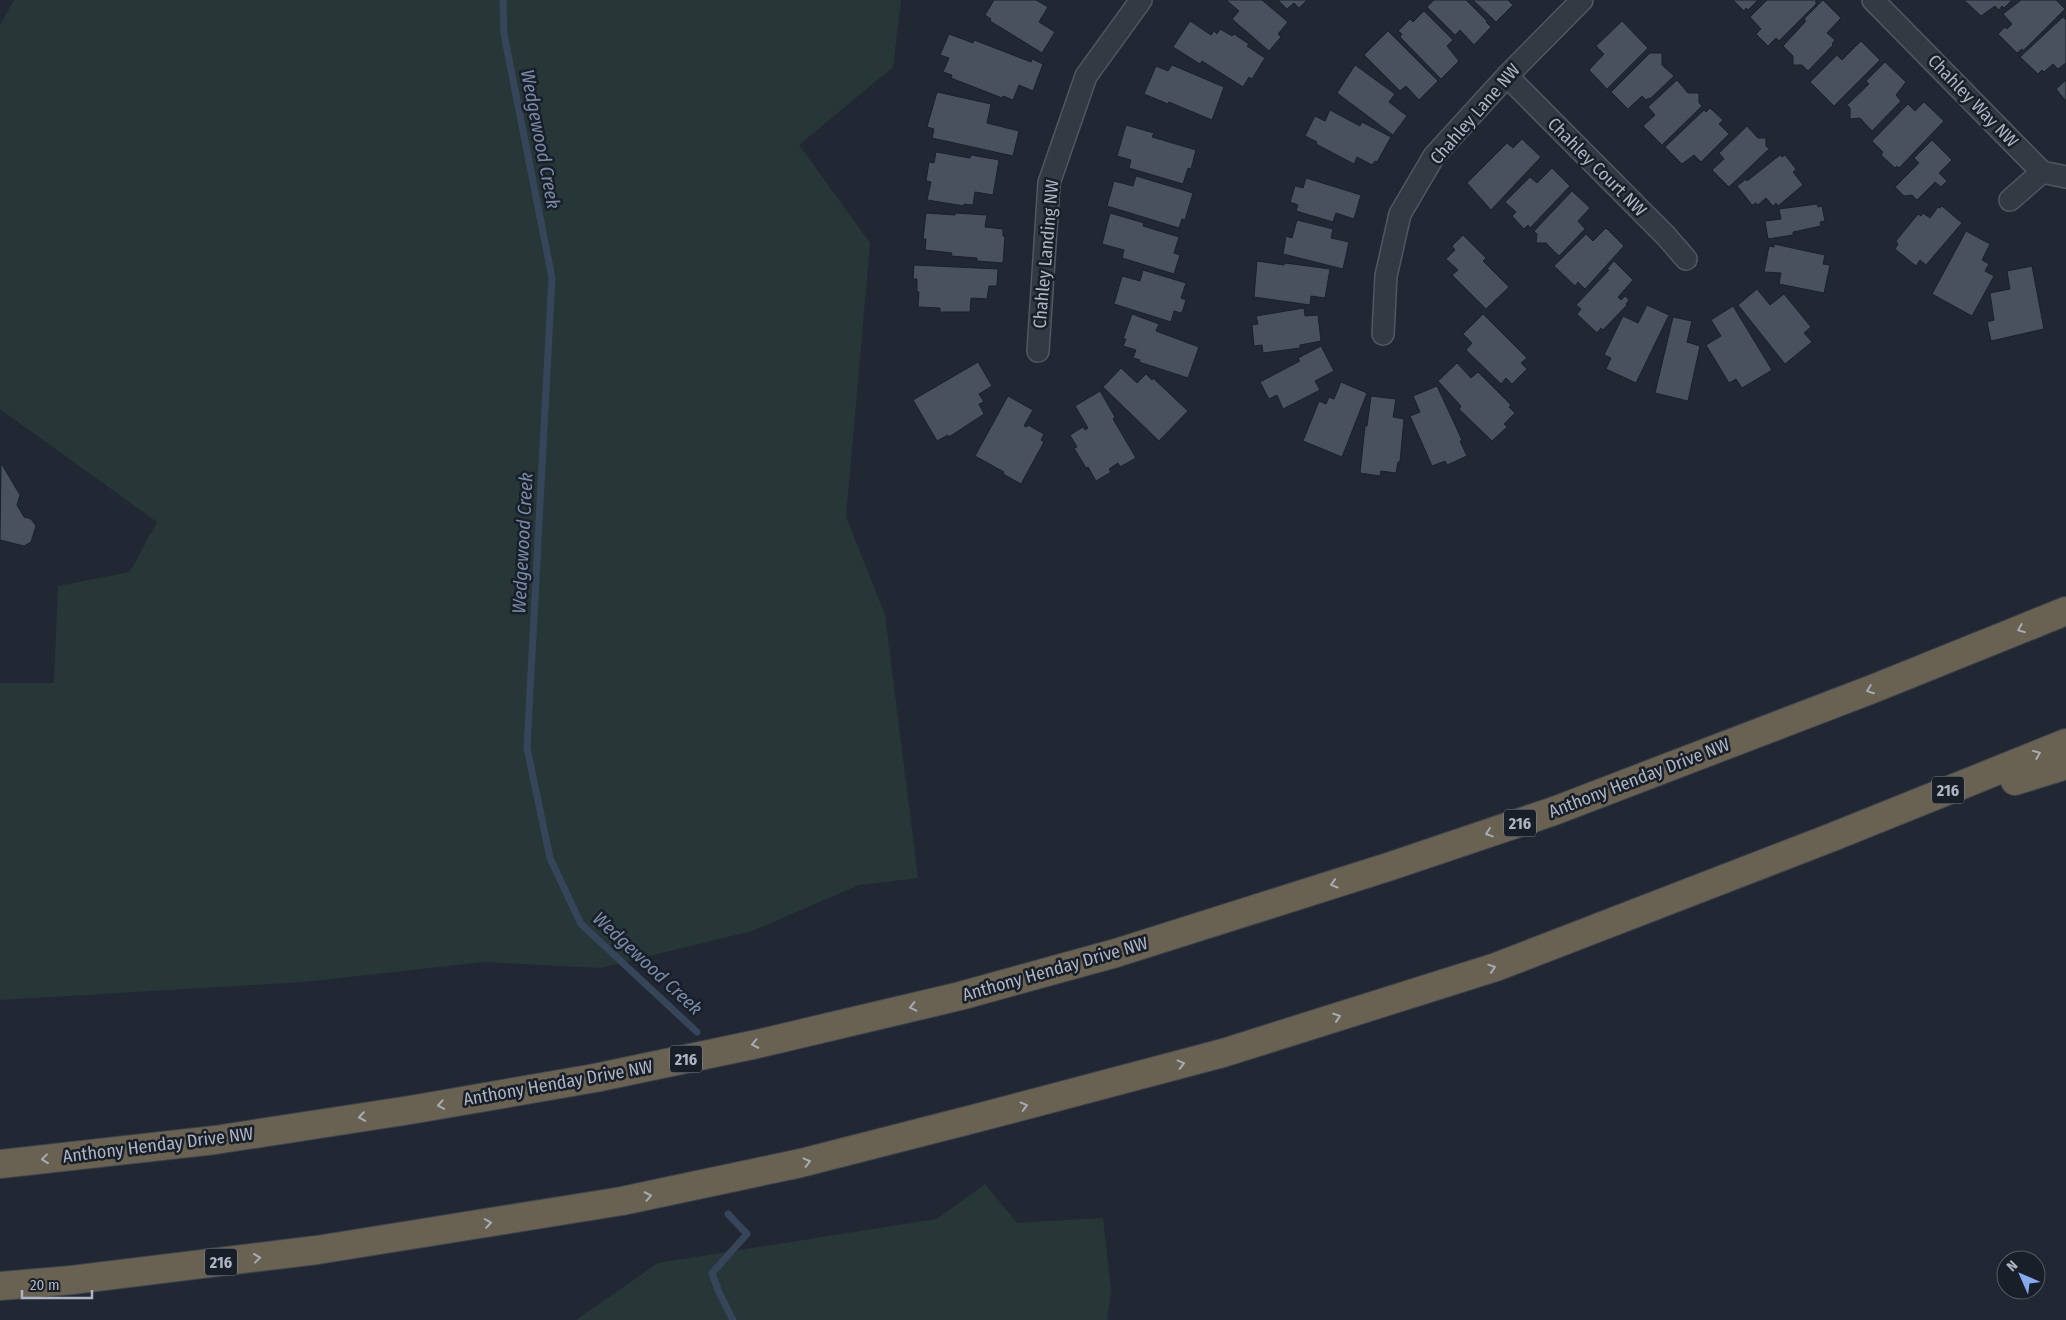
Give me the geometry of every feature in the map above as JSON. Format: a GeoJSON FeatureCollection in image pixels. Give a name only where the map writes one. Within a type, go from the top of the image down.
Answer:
{"type":"FeatureCollection","features":[{"type":"Feature","properties":{"kind":"highway","name":"Anthony Henday Drive NW"},"geometry":{"type":"LineString","coordinates":[[0,1164],[215,1140],[410,1110],[595,1078],[660,1065],[960,996],[1116,953],[1388,867],[1554,811],[1875,688],[2066,611]]}},
{"type":"Feature","properties":{"kind":"highway","name":"216"},"geometry":{"type":"LineString","coordinates":[[0,1286],[72,1280],[298,1253],[622,1201],[801,1163],[977,1118],[1223,1053],[1496,967],[1830,838],[2066,743]]}},
{"type":"Feature","properties":{"kind":"highway"},"geometry":{"type":"LineString","coordinates":[[1830,838],[2066,765]]}},
{"type":"Feature","properties":{"kind":"street","name":"Chahley Landing NW"},"geometry":{"type":"LineString","coordinates":[[1038,351],[1048,183],[1086,76],[1141,0]]}},
{"type":"Feature","properties":{"kind":"street","name":"Chahley Lane NW"},"geometry":{"type":"LineString","coordinates":[[1383,334],[1386,276],[1400,214],[1434,156],[1507,76],[1582,0]]}},
{"type":"Feature","properties":{"kind":"street","name":"Chahley Way NW"},"geometry":{"type":"LineString","coordinates":[[1874,0],[2042,172]]}},
{"type":"Feature","properties":{"kind":"street","name":"Chahley Court NW"},"geometry":{"type":"LineString","coordinates":[[1507,76],[1667,237],[1686,259]]}},
{"type":"Feature","properties":{"kind":"street"},"geometry":{"type":"LineString","coordinates":[[2010,200],[2042,172],[2066,177]]}},
{"type":"Feature","properties":{"kind":"shaded area"},"geometry":{"type":"Polygon","coordinates":[[[14,0],[901,0],[893,67],[799,145],[870,243],[846,517],[885,615],[918,878],[859,885],[752,931],[600,968],[484,962],[304,982],[0,1000],[0,683],[54,683],[58,586],[130,572],[157,522],[0,409],[0,25],[14,0]]]}},
{"type":"Feature","properties":{"kind":"shaded area"},"geometry":{"type":"Polygon","coordinates":[[[985,1184],[1017,1223],[1103,1218],[1111,1290],[1107,1320],[576,1320],[658,1263],[937,1219],[985,1184]]]}},
{"type":"Feature","properties":{"kind":"building"},"geometry":{"type":"Polygon","coordinates":[[[994,0],[1036,0],[1048,7],[1039,22],[1055,32],[1042,53],[990,21],[991,19],[985,15],[994,0]]]}},
{"type":"Feature","properties":{"kind":"building"},"geometry":{"type":"Polygon","coordinates":[[[1226,0],[1262,0],[1288,22],[1278,34],[1281,37],[1269,51],[1232,19],[1239,11],[1226,0]]]}},
{"type":"Feature","properties":{"kind":"building"},"geometry":{"type":"Polygon","coordinates":[[[1278,0],[1307,0],[1299,8],[1294,3],[1287,9],[1278,0]]]}},
{"type":"Feature","properties":{"kind":"building"},"geometry":{"type":"Polygon","coordinates":[[[1434,0],[1466,0],[1491,27],[1474,45],[1460,30],[1455,35],[1427,7],[1434,0]]]}},
{"type":"Feature","properties":{"kind":"building"},"geometry":{"type":"Polygon","coordinates":[[[1473,0],[1508,0],[1513,5],[1496,22],[1473,0]]]}},
{"type":"Feature","properties":{"kind":"building"},"geometry":{"type":"Polygon","coordinates":[[[1733,0],[1758,0],[1748,10],[1746,8],[1744,11],[1733,0]]]}},
{"type":"Feature","properties":{"kind":"building"},"geometry":{"type":"Polygon","coordinates":[[[1767,0],[1817,0],[1815,2],[1817,3],[1779,41],[1776,38],[1768,46],[1756,34],[1761,29],[1750,17],[1767,0]]]}},
{"type":"Feature","properties":{"kind":"building"},"geometry":{"type":"Polygon","coordinates":[[[1823,0],[1841,18],[1827,33],[1835,40],[1833,45],[1808,71],[1802,65],[1793,65],[1793,56],[1783,46],[1806,21],[1804,19],[1823,0]]]}},
{"type":"Feature","properties":{"kind":"building"},"geometry":{"type":"Polygon","coordinates":[[[1964,0],[2012,0],[2004,8],[2002,6],[1999,10],[1995,6],[1981,16],[1964,0]]]}},
{"type":"Feature","properties":{"kind":"building"},"geometry":{"type":"Polygon","coordinates":[[[2021,0],[2056,0],[2065,9],[2023,51],[2022,49],[2017,53],[1998,34],[2005,27],[2007,29],[2012,24],[2003,14],[2021,0]]]}},
{"type":"Feature","properties":{"kind":"building"},"geometry":{"type":"Polygon","coordinates":[[[1424,11],[1453,40],[1447,46],[1459,61],[1441,79],[1400,37],[1402,34],[1398,31],[1410,19],[1413,22],[1424,11]]]}},
{"type":"Feature","properties":{"kind":"building"},"geometry":{"type":"Polygon","coordinates":[[[2063,17],[2066,20],[2066,63],[2058,69],[2053,64],[2044,72],[2042,70],[2038,74],[2020,57],[2063,17]]]}},
{"type":"Feature","properties":{"kind":"building"},"geometry":{"type":"Polygon","coordinates":[[[1190,21],[1211,35],[1214,31],[1217,34],[1220,29],[1232,36],[1234,34],[1249,44],[1247,46],[1265,58],[1252,79],[1249,77],[1243,87],[1202,61],[1200,64],[1173,47],[1190,21]]]}},
{"type":"Feature","properties":{"kind":"building"},"geometry":{"type":"Polygon","coordinates":[[[1622,21],[1648,48],[1607,89],[1589,70],[1604,54],[1596,46],[1622,21]]]}},
{"type":"Feature","properties":{"kind":"building"},"geometry":{"type":"Polygon","coordinates":[[[1388,31],[1438,81],[1419,100],[1406,86],[1400,91],[1364,55],[1388,31]]]}},
{"type":"Feature","properties":{"kind":"building"},"geometry":{"type":"Polygon","coordinates":[[[949,34],[973,43],[974,40],[1031,62],[1032,59],[1043,64],[1033,91],[1019,85],[1013,100],[1003,96],[1002,98],[951,78],[952,75],[943,72],[949,58],[940,55],[949,34]]]}},
{"type":"Feature","properties":{"kind":"building"},"geometry":{"type":"Polygon","coordinates":[[[1861,41],[1880,60],[1834,106],[1810,82],[1837,55],[1842,60],[1861,41]]]}},
{"type":"Feature","properties":{"kind":"building"},"geometry":{"type":"Polygon","coordinates":[[[1650,53],[1662,53],[1662,65],[1674,76],[1650,99],[1646,100],[1642,96],[1628,109],[1611,92],[1650,53]]]}},
{"type":"Feature","properties":{"kind":"building"},"geometry":{"type":"Polygon","coordinates":[[[1885,62],[1906,82],[1896,95],[1901,101],[1872,131],[1860,118],[1850,119],[1850,108],[1847,105],[1869,84],[1866,81],[1885,62]]]}},
{"type":"Feature","properties":{"kind":"building"},"geometry":{"type":"Polygon","coordinates":[[[1172,65],[1224,87],[1212,120],[1144,94],[1156,66],[1168,71],[1172,65]]]}},
{"type":"Feature","properties":{"kind":"building"},"geometry":{"type":"Polygon","coordinates":[[[1355,65],[1395,94],[1389,102],[1407,116],[1393,135],[1337,93],[1355,65]]]}},
{"type":"Feature","properties":{"kind":"building"},"geometry":{"type":"Polygon","coordinates":[[[1677,80],[1688,93],[1699,93],[1699,103],[1702,106],[1662,145],[1643,126],[1655,115],[1648,107],[1677,80]]]}},
{"type":"Feature","properties":{"kind":"building"},"geometry":{"type":"Polygon","coordinates":[[[2066,80],[2066,101],[2056,89],[2066,80]]]}},
{"type":"Feature","properties":{"kind":"building"},"geometry":{"type":"Polygon","coordinates":[[[937,92],[991,104],[987,123],[1019,131],[1013,156],[932,138],[934,129],[927,127],[937,92]]]}},
{"type":"Feature","properties":{"kind":"building"},"geometry":{"type":"Polygon","coordinates":[[[1924,102],[1944,121],[1899,168],[1897,166],[1895,168],[1881,155],[1883,152],[1872,141],[1908,104],[1915,111],[1924,102]]]}},
{"type":"Feature","properties":{"kind":"building"},"geometry":{"type":"Polygon","coordinates":[[[1710,108],[1723,120],[1719,124],[1729,134],[1701,162],[1694,155],[1682,164],[1665,147],[1704,110],[1706,112],[1710,108]]]}},
{"type":"Feature","properties":{"kind":"building"},"geometry":{"type":"Polygon","coordinates":[[[1330,110],[1360,126],[1362,122],[1391,137],[1377,162],[1375,161],[1372,165],[1357,157],[1354,164],[1305,136],[1315,116],[1325,121],[1330,110]]]}},
{"type":"Feature","properties":{"kind":"building"},"geometry":{"type":"Polygon","coordinates":[[[1126,125],[1154,133],[1152,137],[1196,150],[1191,169],[1188,168],[1183,184],[1129,168],[1131,160],[1117,156],[1126,125]]]}},
{"type":"Feature","properties":{"kind":"building"},"geometry":{"type":"Polygon","coordinates":[[[1747,126],[1758,138],[1766,138],[1766,146],[1769,149],[1729,187],[1712,170],[1724,159],[1719,153],[1747,126]]]}},
{"type":"Feature","properties":{"kind":"building"},"geometry":{"type":"Polygon","coordinates":[[[1522,139],[1541,157],[1491,210],[1467,183],[1507,143],[1513,148],[1522,139]]]}},
{"type":"Feature","properties":{"kind":"building"},"geometry":{"type":"Polygon","coordinates":[[[1932,140],[1952,160],[1939,173],[1947,181],[1941,187],[1935,182],[1917,200],[1912,195],[1904,196],[1895,187],[1919,163],[1914,158],[1932,140]]]}},
{"type":"Feature","properties":{"kind":"building"},"geometry":{"type":"Polygon","coordinates":[[[936,152],[970,158],[971,155],[999,160],[993,195],[975,192],[973,205],[964,204],[964,206],[927,200],[931,182],[926,181],[929,162],[934,163],[936,152]]]}},
{"type":"Feature","properties":{"kind":"building"},"geometry":{"type":"Polygon","coordinates":[[[1780,155],[1782,157],[1785,155],[1796,169],[1793,172],[1803,185],[1778,206],[1776,203],[1773,206],[1766,198],[1758,205],[1756,203],[1752,205],[1737,186],[1746,179],[1747,181],[1780,155]]]}},
{"type":"Feature","properties":{"kind":"building"},"geometry":{"type":"Polygon","coordinates":[[[1552,168],[1570,186],[1530,228],[1528,225],[1524,229],[1512,216],[1516,212],[1505,202],[1530,177],[1537,183],[1552,168]]]}},
{"type":"Feature","properties":{"kind":"building"},"geometry":{"type":"Polygon","coordinates":[[[1136,176],[1193,193],[1185,220],[1182,219],[1179,228],[1107,206],[1114,181],[1133,186],[1136,176]]]}},
{"type":"Feature","properties":{"kind":"building"},"geometry":{"type":"Polygon","coordinates":[[[1306,178],[1361,195],[1354,219],[1336,213],[1333,222],[1296,211],[1298,205],[1290,202],[1295,186],[1303,188],[1306,178]]]}},
{"type":"Feature","properties":{"kind":"building"},"geometry":{"type":"Polygon","coordinates":[[[1572,191],[1590,208],[1578,221],[1585,229],[1559,256],[1546,243],[1536,243],[1537,234],[1534,231],[1572,191]]]}},
{"type":"Feature","properties":{"kind":"building"},"geometry":{"type":"Polygon","coordinates":[[[1817,204],[1818,207],[1822,206],[1825,221],[1820,222],[1821,226],[1793,232],[1793,235],[1768,239],[1765,221],[1781,219],[1779,209],[1817,204]]]}},
{"type":"Feature","properties":{"kind":"building"},"geometry":{"type":"Polygon","coordinates":[[[1942,206],[1962,223],[1926,265],[1920,260],[1916,266],[1895,249],[1898,244],[1896,241],[1918,214],[1921,216],[1923,213],[1930,218],[1938,207],[1942,206]]]}},
{"type":"Feature","properties":{"kind":"building"},"geometry":{"type":"Polygon","coordinates":[[[926,213],[987,215],[985,227],[1003,229],[1003,236],[1005,236],[1003,263],[977,261],[977,258],[951,256],[952,253],[925,250],[926,239],[923,239],[926,213]]]}},
{"type":"Feature","properties":{"kind":"building"},"geometry":{"type":"Polygon","coordinates":[[[1110,213],[1144,223],[1143,226],[1179,237],[1174,253],[1180,255],[1174,274],[1122,258],[1124,250],[1102,244],[1110,213]]]}},
{"type":"Feature","properties":{"kind":"building"},"geometry":{"type":"Polygon","coordinates":[[[1297,220],[1333,229],[1331,238],[1349,242],[1343,269],[1283,254],[1286,236],[1292,238],[1297,220]]]}},
{"type":"Feature","properties":{"kind":"building"},"geometry":{"type":"Polygon","coordinates":[[[1606,228],[1624,246],[1585,289],[1578,282],[1575,286],[1554,266],[1586,234],[1593,241],[1606,228]]]}},
{"type":"Feature","properties":{"kind":"building"},"geometry":{"type":"Polygon","coordinates":[[[1966,231],[1990,244],[1982,260],[1989,264],[1985,271],[1994,276],[1972,316],[1932,294],[1966,231]]]}},
{"type":"Feature","properties":{"kind":"building"},"geometry":{"type":"Polygon","coordinates":[[[1463,235],[1486,258],[1483,261],[1509,287],[1486,309],[1452,275],[1458,270],[1446,259],[1455,250],[1452,246],[1463,235]]]}},
{"type":"Feature","properties":{"kind":"building"},"geometry":{"type":"Polygon","coordinates":[[[1774,244],[1825,255],[1823,264],[1830,265],[1824,293],[1779,284],[1781,273],[1764,272],[1769,246],[1774,247],[1774,244]]]}},
{"type":"Feature","properties":{"kind":"building"},"geometry":{"type":"Polygon","coordinates":[[[1257,261],[1330,269],[1325,298],[1311,296],[1310,305],[1254,297],[1257,261]]]}},
{"type":"Feature","properties":{"kind":"building"},"geometry":{"type":"Polygon","coordinates":[[[1614,261],[1633,280],[1618,297],[1621,300],[1625,296],[1629,300],[1627,305],[1603,330],[1601,328],[1597,333],[1577,314],[1581,309],[1576,305],[1609,270],[1607,269],[1614,261]]]}},
{"type":"Feature","properties":{"kind":"building"},"geometry":{"type":"Polygon","coordinates":[[[914,265],[998,269],[997,286],[989,286],[987,299],[971,298],[970,312],[940,312],[940,308],[918,307],[919,292],[917,292],[917,279],[913,279],[914,265]]]}},
{"type":"Feature","properties":{"kind":"building"},"geometry":{"type":"Polygon","coordinates":[[[2032,266],[2044,329],[1991,341],[1987,322],[1994,320],[1990,293],[2010,289],[2007,271],[2032,266]]]}},
{"type":"Feature","properties":{"kind":"building"},"geometry":{"type":"Polygon","coordinates":[[[1143,270],[1186,283],[1181,298],[1186,300],[1183,310],[1181,313],[1174,311],[1171,322],[1114,304],[1122,276],[1140,281],[1143,270]]]}},
{"type":"Feature","properties":{"kind":"building"},"geometry":{"type":"Polygon","coordinates":[[[1757,289],[1770,305],[1784,294],[1811,327],[1804,333],[1812,342],[1785,364],[1738,305],[1757,289]]]}},
{"type":"Feature","properties":{"kind":"building"},"geometry":{"type":"Polygon","coordinates":[[[1647,305],[1669,315],[1636,383],[1606,369],[1611,358],[1604,355],[1623,316],[1638,323],[1647,305]]]}},
{"type":"Feature","properties":{"kind":"building"},"geometry":{"type":"Polygon","coordinates":[[[1733,306],[1772,370],[1742,388],[1736,379],[1729,383],[1706,345],[1721,336],[1711,320],[1733,306]]]}},
{"type":"Feature","properties":{"kind":"building"},"geometry":{"type":"Polygon","coordinates":[[[1304,308],[1305,316],[1318,315],[1321,341],[1300,345],[1300,348],[1263,353],[1262,345],[1254,346],[1252,325],[1258,324],[1256,316],[1304,308]]]}},
{"type":"Feature","properties":{"kind":"building"},"geometry":{"type":"Polygon","coordinates":[[[1132,314],[1159,324],[1156,331],[1199,347],[1188,378],[1139,362],[1140,360],[1133,358],[1136,350],[1123,346],[1126,339],[1123,339],[1132,314]]]}},
{"type":"Feature","properties":{"kind":"building"},"geometry":{"type":"Polygon","coordinates":[[[1483,314],[1527,358],[1521,363],[1527,369],[1512,384],[1506,378],[1501,384],[1466,350],[1472,343],[1463,334],[1483,314]]]}},
{"type":"Feature","properties":{"kind":"building"},"geometry":{"type":"Polygon","coordinates":[[[1673,317],[1692,321],[1687,342],[1700,346],[1688,401],[1655,393],[1673,317]]]}},
{"type":"Feature","properties":{"kind":"building"},"geometry":{"type":"Polygon","coordinates":[[[1321,346],[1334,371],[1315,381],[1320,390],[1283,409],[1277,395],[1269,399],[1260,382],[1300,361],[1298,358],[1321,346]]]}},
{"type":"Feature","properties":{"kind":"building"},"geometry":{"type":"Polygon","coordinates":[[[978,362],[992,386],[979,394],[984,402],[979,404],[984,414],[949,437],[948,435],[937,441],[913,400],[978,362]]]}},
{"type":"Feature","properties":{"kind":"building"},"geometry":{"type":"Polygon","coordinates":[[[1457,363],[1471,378],[1478,372],[1511,405],[1509,407],[1515,413],[1504,424],[1507,427],[1492,441],[1459,409],[1461,406],[1438,381],[1457,363]]]}},
{"type":"Feature","properties":{"kind":"building"},"geometry":{"type":"Polygon","coordinates":[[[1121,368],[1137,383],[1146,374],[1152,380],[1153,378],[1188,411],[1159,441],[1103,387],[1121,368]]]}},
{"type":"Feature","properties":{"kind":"building"},"geometry":{"type":"Polygon","coordinates":[[[1341,382],[1367,393],[1342,457],[1303,441],[1319,401],[1326,404],[1329,397],[1334,399],[1341,382]]]}},
{"type":"Feature","properties":{"kind":"building"},"geometry":{"type":"Polygon","coordinates":[[[1437,386],[1462,440],[1460,441],[1467,456],[1447,465],[1445,461],[1432,466],[1410,416],[1420,412],[1413,396],[1437,386]]]}},
{"type":"Feature","properties":{"kind":"building"},"geometry":{"type":"Polygon","coordinates":[[[1100,391],[1115,417],[1113,419],[1136,458],[1120,467],[1118,463],[1109,469],[1111,472],[1096,481],[1074,448],[1077,447],[1070,435],[1083,427],[1085,430],[1088,428],[1075,406],[1100,391]]]}},
{"type":"Feature","properties":{"kind":"building"},"geometry":{"type":"Polygon","coordinates":[[[1008,396],[1033,410],[1024,426],[1027,427],[1028,425],[1044,434],[1041,440],[1044,442],[1021,484],[975,456],[1008,396]]]}},
{"type":"Feature","properties":{"kind":"building"},"geometry":{"type":"Polygon","coordinates":[[[1371,396],[1396,399],[1393,417],[1404,419],[1400,462],[1398,462],[1396,473],[1381,471],[1380,476],[1360,473],[1365,426],[1367,426],[1371,396]]]}},
{"type":"Feature","properties":{"kind":"building"},"geometry":{"type":"Polygon","coordinates":[[[1,463],[20,495],[17,505],[24,517],[31,519],[36,526],[31,542],[24,546],[0,540],[1,463]]]}},
{"type":"Feature","properties":{"kind":"waterway","name":"Wedgewood Creek"},"geometry":{"type":"LineString","coordinates":[[503,0],[504,34],[552,278],[527,748],[550,858],[581,924],[697,1032]]}},
{"type":"Feature","properties":{"kind":"waterway","name":"Wedgewood Creek"},"geometry":{"type":"LineString","coordinates":[[728,1214],[747,1234],[712,1273],[733,1320]]}}]}
